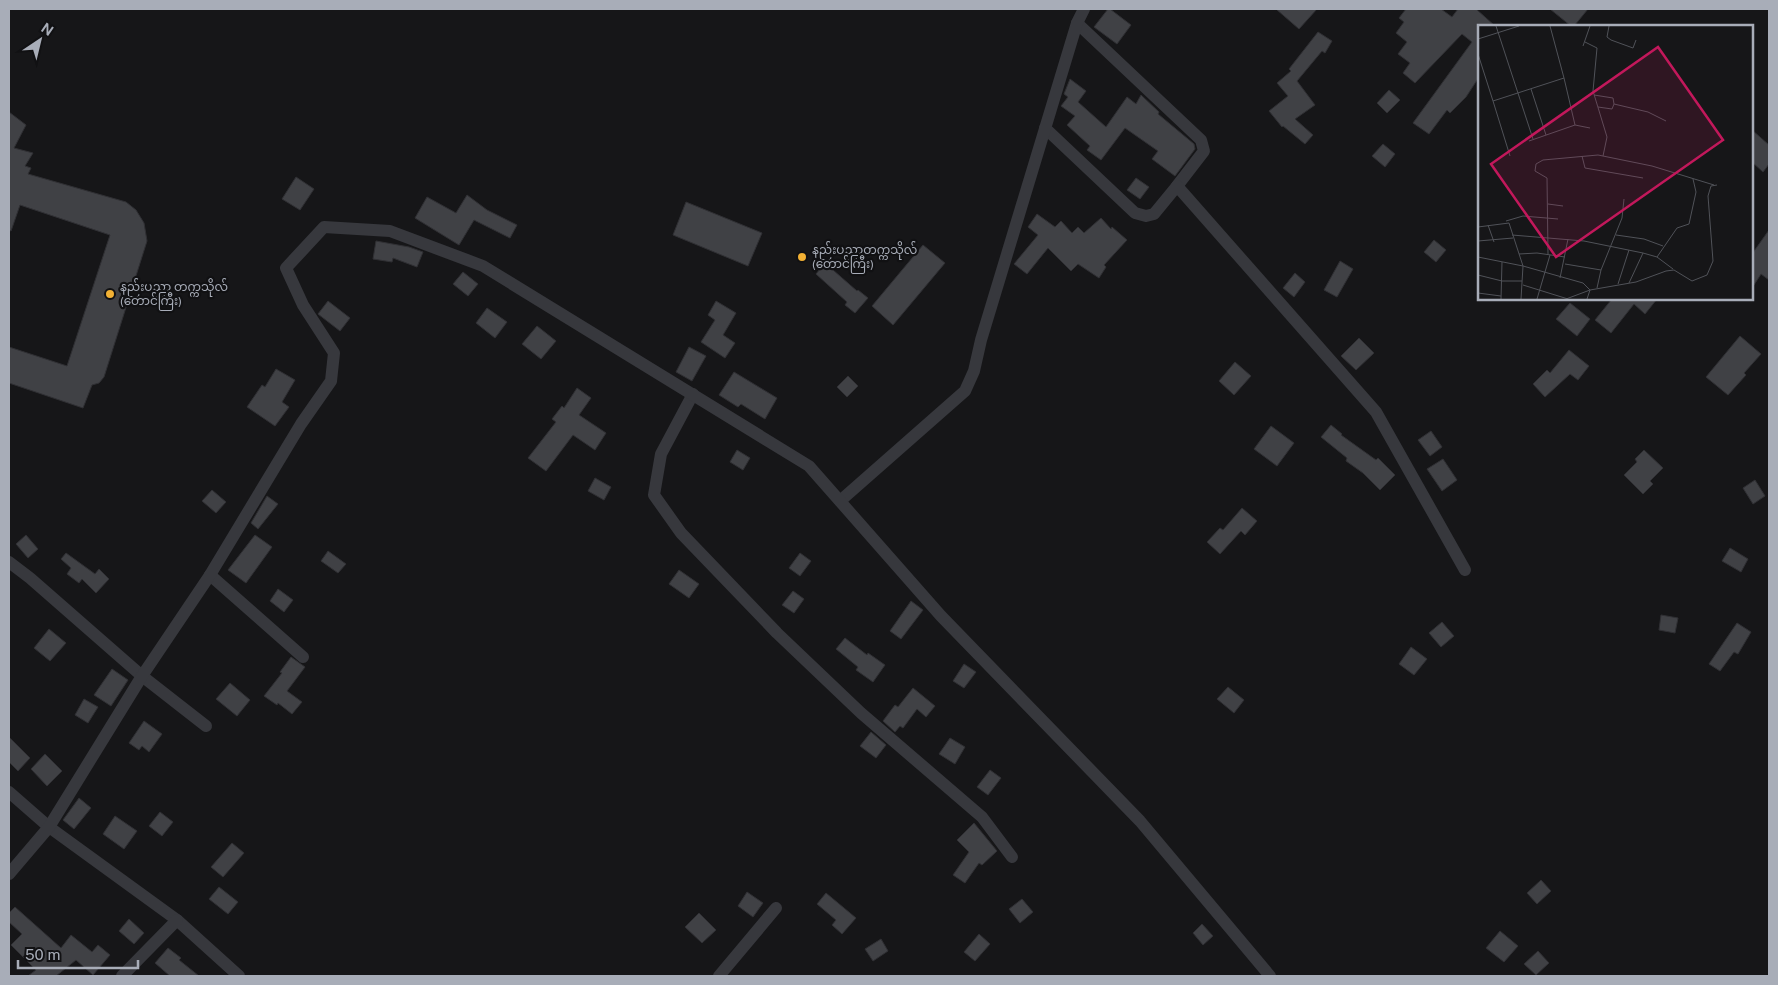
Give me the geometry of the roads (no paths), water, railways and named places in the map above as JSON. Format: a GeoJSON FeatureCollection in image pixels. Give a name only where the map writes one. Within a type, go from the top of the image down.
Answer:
{"type":"FeatureCollection","features":[{"type":"Feature","properties":{"kind":"street"},"geometry":{"type":"LineString","coordinates":[[840,501],[965,391],[974,372],[981,340],[1077,22],[1084,9]]}},
{"type":"Feature","properties":{"kind":"street"},"geometry":{"type":"LineString","coordinates":[[1045,128],[1135,213],[1146,216],[1154,214],[1204,151],[1201,140],[1077,22]]}},
{"type":"Feature","properties":{"kind":"street"},"geometry":{"type":"LineString","coordinates":[[1177,186],[1376,412],[1465,570]]}},
{"type":"Feature","properties":{"kind":"street"},"geometry":{"type":"LineString","coordinates":[[9,874],[49,827],[142,676],[210,575],[301,424],[331,380],[334,353],[302,305],[286,268],[324,227],[390,231],[483,266],[809,466],[941,616],[1140,821],[1270,976]]}},
{"type":"Feature","properties":{"kind":"street"},"geometry":{"type":"LineString","coordinates":[[693,394],[661,454],[654,495],[680,533],[777,632],[861,713],[982,817],[1012,857]]}},
{"type":"Feature","properties":{"kind":"street"},"geometry":{"type":"LineString","coordinates":[[9,562],[30,578],[142,676],[206,726]]}},
{"type":"Feature","properties":{"kind":"street"},"geometry":{"type":"LineString","coordinates":[[210,575],[303,657]]}},
{"type":"Feature","properties":{"kind":"street"},"geometry":{"type":"LineString","coordinates":[[9,792],[49,827],[177,920],[240,976]]}},
{"type":"Feature","properties":{"kind":"street"},"geometry":{"type":"LineString","coordinates":[[719,976],[776,908]]}},
{"type":"Feature","properties":{"kind":"street"},"geometry":{"type":"LineString","coordinates":[[122,976],[177,920]]}},
{"type":"Feature","properties":{"kind":"place","name":"နည်းပညာတက္ကသိုလ် (တောင်ကြီး)"},"geometry":{"type":"Point","coordinates":[802,257]}},
{"type":"Feature","properties":{"kind":"place","name":"နည်းပညာ တက္ကသိုလ် (တောင်ကြီး)"},"geometry":{"type":"Point","coordinates":[110,294]}}]}
